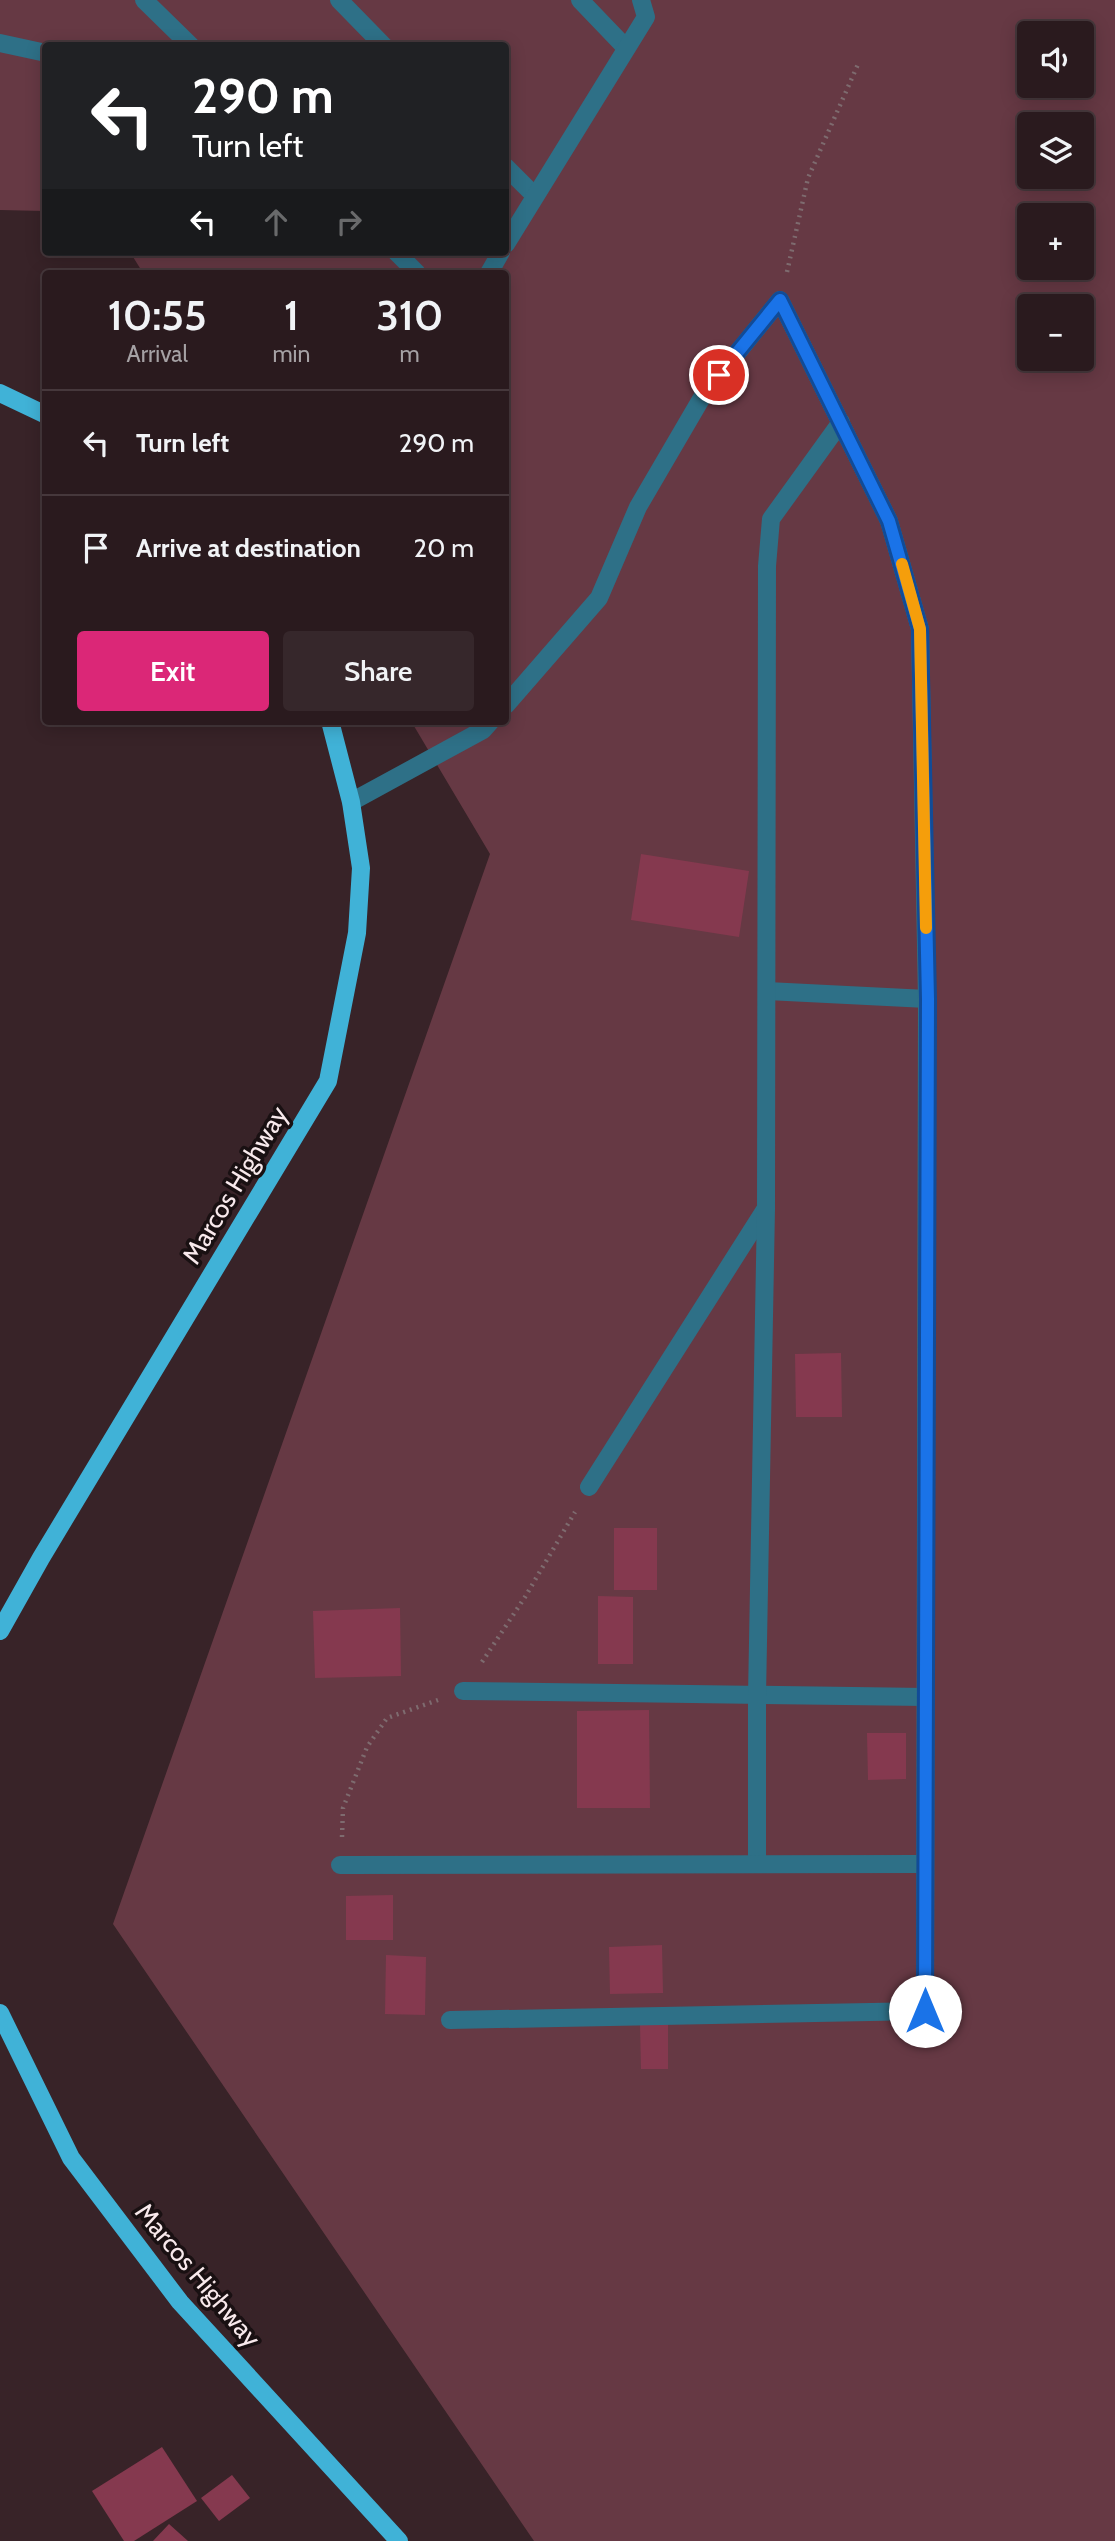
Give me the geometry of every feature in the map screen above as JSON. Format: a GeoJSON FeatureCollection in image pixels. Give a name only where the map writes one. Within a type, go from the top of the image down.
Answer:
{"type":"FeatureCollection","features":[{"type":"Feature","properties":{"kind":"main road"},"geometry":{"type":"LineString","coordinates":[[0,393],[42,413]]}},
{"type":"Feature","properties":{"kind":"main road","name":"Marcos Highway"},"geometry":{"type":"LineString","coordinates":[[0,1630],[328,1081],[357,933],[361,868],[351,802],[331,725]]}},
{"type":"Feature","properties":{"kind":"main road","name":"Marcos Highway"},"geometry":{"type":"LineString","coordinates":[[0,2013],[71,2158],[180,2302],[399,2541]]}},
{"type":"Feature","properties":{"kind":"street"},"geometry":{"type":"LineString","coordinates":[[144,0],[187,42]]}},
{"type":"Feature","properties":{"kind":"street"},"geometry":{"type":"LineString","coordinates":[[339,0],[380,42]]}},
{"type":"Feature","properties":{"kind":"street"},"geometry":{"type":"LineString","coordinates":[[580,0],[626,48]]}},
{"type":"Feature","properties":{"kind":"street"},"geometry":{"type":"LineString","coordinates":[[509,239],[646,17],[641,0]]}},
{"type":"Feature","properties":{"kind":"street"},"geometry":{"type":"LineString","coordinates":[[0,43],[42,52]]}},
{"type":"Feature","properties":{"kind":"street"},"geometry":{"type":"LineString","coordinates":[[509,170],[534,195]]}},
{"type":"Feature","properties":{"kind":"street"},"geometry":{"type":"LineString","coordinates":[[400,256],[414,270]]}},
{"type":"Feature","properties":{"kind":"street"},"geometry":{"type":"LineString","coordinates":[[450,2020],[925,2011],[928,999],[920,629],[889,521],[780,300],[704,394],[638,507],[599,598],[509,702]]}},
{"type":"Feature","properties":{"kind":"street"},"geometry":{"type":"LineString","coordinates":[[757,1863],[757,1696],[766,1208],[767,566],[771,519],[841,422]]}},
{"type":"Feature","properties":{"kind":"street"},"geometry":{"type":"LineString","coordinates":[[351,802],[487,725]]}},
{"type":"Feature","properties":{"kind":"street"},"geometry":{"type":"LineString","coordinates":[[766,991],[928,999]]}},
{"type":"Feature","properties":{"kind":"street"},"geometry":{"type":"LineString","coordinates":[[589,1487],[766,1208]]}},
{"type":"Feature","properties":{"kind":"street"},"geometry":{"type":"LineString","coordinates":[[463,1691],[926,1697]]}},
{"type":"Feature","properties":{"kind":"street"},"geometry":{"type":"LineString","coordinates":[[340,1865],[925,1864]]}},
{"type":"Feature","properties":{"kind":"path"},"geometry":{"type":"LineString","coordinates":[[780,300],[808,177],[859,62]]}},
{"type":"Feature","properties":{"kind":"shaded area"},"geometry":{"type":"Polygon","coordinates":[[[0,0],[1115,0],[1115,2541],[534,2541],[113,1924],[490,854],[413,725],[509,725],[509,270],[141,270],[132,256],[509,256],[509,42],[42,42],[42,211],[0,210],[0,0]]]}},
{"type":"Feature","properties":{"kind":"building"},"geometry":{"type":"Polygon","coordinates":[[[641,854],[749,871],[739,937],[631,920],[641,854]]]}},
{"type":"Feature","properties":{"kind":"building"},"geometry":{"type":"Polygon","coordinates":[[[841,1353],[842,1417],[796,1417],[795,1354],[841,1353]]]}},
{"type":"Feature","properties":{"kind":"building"},"geometry":{"type":"Polygon","coordinates":[[[614,1528],[657,1528],[657,1590],[614,1590],[614,1528]]]}},
{"type":"Feature","properties":{"kind":"building"},"geometry":{"type":"Polygon","coordinates":[[[598,1596],[633,1597],[633,1664],[598,1664],[598,1596]]]}},
{"type":"Feature","properties":{"kind":"building"},"geometry":{"type":"Polygon","coordinates":[[[400,1608],[401,1676],[315,1678],[313,1611],[400,1608]]]}},
{"type":"Feature","properties":{"kind":"building"},"geometry":{"type":"Polygon","coordinates":[[[649,1710],[650,1808],[577,1808],[577,1711],[649,1710]]]}},
{"type":"Feature","properties":{"kind":"building"},"geometry":{"type":"Polygon","coordinates":[[[867,1733],[906,1733],[906,1779],[868,1780],[867,1733]]]}},
{"type":"Feature","properties":{"kind":"building"},"geometry":{"type":"Polygon","coordinates":[[[393,1895],[393,1940],[346,1940],[346,1896],[393,1895]]]}},
{"type":"Feature","properties":{"kind":"building"},"geometry":{"type":"Polygon","coordinates":[[[662,1945],[663,1993],[610,1994],[609,1947],[662,1945]]]}},
{"type":"Feature","properties":{"kind":"building"},"geometry":{"type":"Polygon","coordinates":[[[386,1955],[426,1957],[425,2015],[385,2014],[386,1955]]]}},
{"type":"Feature","properties":{"kind":"building"},"geometry":{"type":"Polygon","coordinates":[[[668,2023],[668,2069],[641,2069],[640,2024],[668,2023]]]}},
{"type":"Feature","properties":{"kind":"building"},"geometry":{"type":"Polygon","coordinates":[[[162,2447],[197,2501],[134,2541],[124,2541],[92,2491],[162,2447]]]}},
{"type":"Feature","properties":{"kind":"building"},"geometry":{"type":"Polygon","coordinates":[[[232,2475],[250,2498],[219,2521],[201,2498],[232,2475]]]}},
{"type":"Feature","properties":{"kind":"building"},"geometry":{"type":"Polygon","coordinates":[[[169,2524],[188,2541],[153,2541],[169,2524]]]}},
{"type":"Feature","properties":{"kind":"slow traffic"},"geometry":{"type":"LineString","coordinates":[[902,564],[920,629],[926,928]]}},
{"type":"Feature","properties":{"kind":"route"},"geometry":{"type":"LineString","coordinates":[[719,375],[780,300],[889,521],[920,629],[928,999],[925,2011]]}}]}
